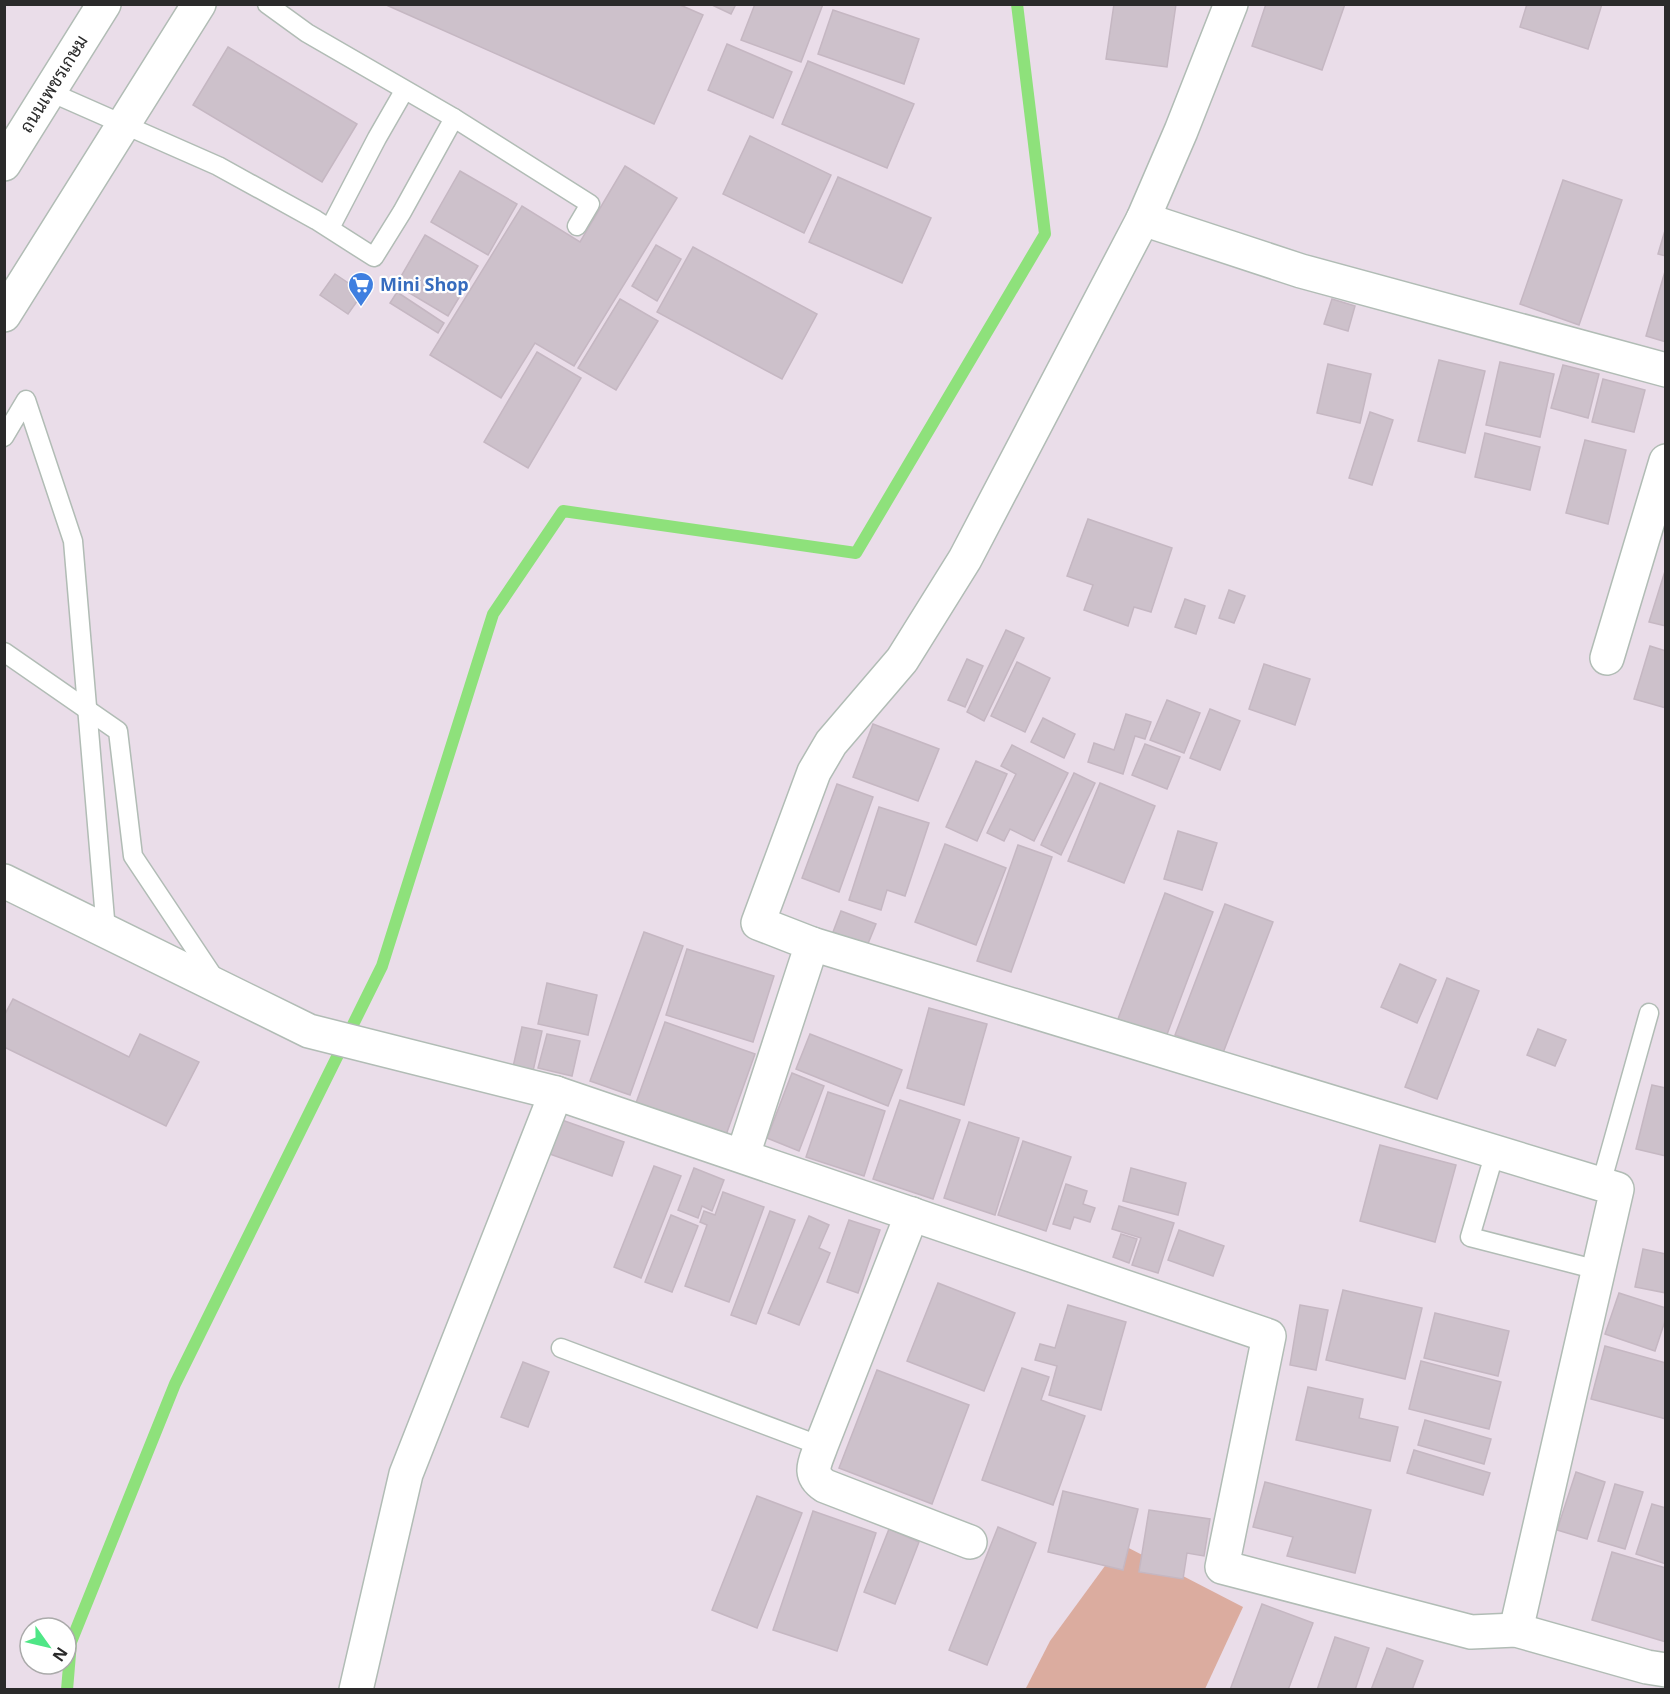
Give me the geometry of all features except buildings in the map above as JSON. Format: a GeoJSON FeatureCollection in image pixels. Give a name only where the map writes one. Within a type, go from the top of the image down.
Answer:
{"type":"FeatureCollection","features":[{"type":"Feature","properties":{"kind":"street","name":"ถนนเพชรเกษม"},"geometry":{"type":"LineString","coordinates":[[4,164],[104,4]]}},
{"type":"Feature","properties":{"kind":"street"},"geometry":{"type":"LineString","coordinates":[[4,315],[199,4]]}},
{"type":"Feature","properties":{"kind":"street"},"geometry":{"type":"LineString","coordinates":[[1231,4],[1181,131],[1143,219],[965,559],[939,603],[902,660],[831,743],[814,772],[758,923],[812,944],[1617,1188],[1516,1630]]}},
{"type":"Feature","properties":{"kind":"street"},"geometry":{"type":"LineString","coordinates":[[1143,219],[1301,271],[1665,370]]}},
{"type":"Feature","properties":{"kind":"street"},"geometry":{"type":"LineString","coordinates":[[1607,657],[1665,461]]}},
{"type":"Feature","properties":{"kind":"street"},"geometry":{"type":"LineString","coordinates":[[4,881],[309,1031],[556,1093],[1269,1336],[1222,1567],[1471,1632],[1516,1630],[1665,1670]]}},
{"type":"Feature","properties":{"kind":"street"},"geometry":{"type":"LineString","coordinates":[[743,1155],[812,944]]}},
{"type":"Feature","properties":{"kind":"street"},"geometry":{"type":"LineString","coordinates":[[356,1689],[406,1474],[556,1093]]}},
{"type":"Feature","properties":{"kind":"street"},"geometry":{"type":"LineString","coordinates":[[912,1214],[821,1446],[813,1474],[820,1483],[970,1542]]}},
{"type":"Feature","properties":{"kind":"lane"},"geometry":{"type":"LineString","coordinates":[[267,4],[307,33],[454,118],[590,204],[577,226]]}},
{"type":"Feature","properties":{"kind":"lane"},"geometry":{"type":"LineString","coordinates":[[330,228],[404,91]]}},
{"type":"Feature","properties":{"kind":"lane"},"geometry":{"type":"LineString","coordinates":[[50,92],[218,166],[330,228],[374,256],[402,212],[454,118]]}},
{"type":"Feature","properties":{"kind":"lane"},"geometry":{"type":"LineString","coordinates":[[4,437],[26,400],[73,541],[106,931]]}},
{"type":"Feature","properties":{"kind":"lane"},"geometry":{"type":"LineString","coordinates":[[4,652],[118,731],[133,856],[221,988]]}},
{"type":"Feature","properties":{"kind":"lane"},"geometry":{"type":"LineString","coordinates":[[1601,1184],[1649,1013]]}},
{"type":"Feature","properties":{"kind":"lane"},"geometry":{"type":"LineString","coordinates":[[1495,1152],[1470,1237],[1598,1270]]}},
{"type":"Feature","properties":{"kind":"lane"},"geometry":{"type":"LineString","coordinates":[[561,1348],[821,1446]]}},
{"type":"Feature","properties":{"kind":"shaded area"},"geometry":{"type":"Polygon","coordinates":[[[1121,1544],[1243,1607],[1205,1689],[1025,1690],[1050,1641],[1121,1544]]]}},
{"type":"Feature","properties":{"kind":"waterway"},"geometry":{"type":"LineString","coordinates":[[67,1690],[71,1642],[175,1384],[382,966],[493,614],[563,511],[856,553],[1045,234],[1017,4]]}},
{"type":"Feature","properties":{"kind":"place","name":"Mini Shop"},"geometry":{"type":"Point","coordinates":[361,308]}}]}
